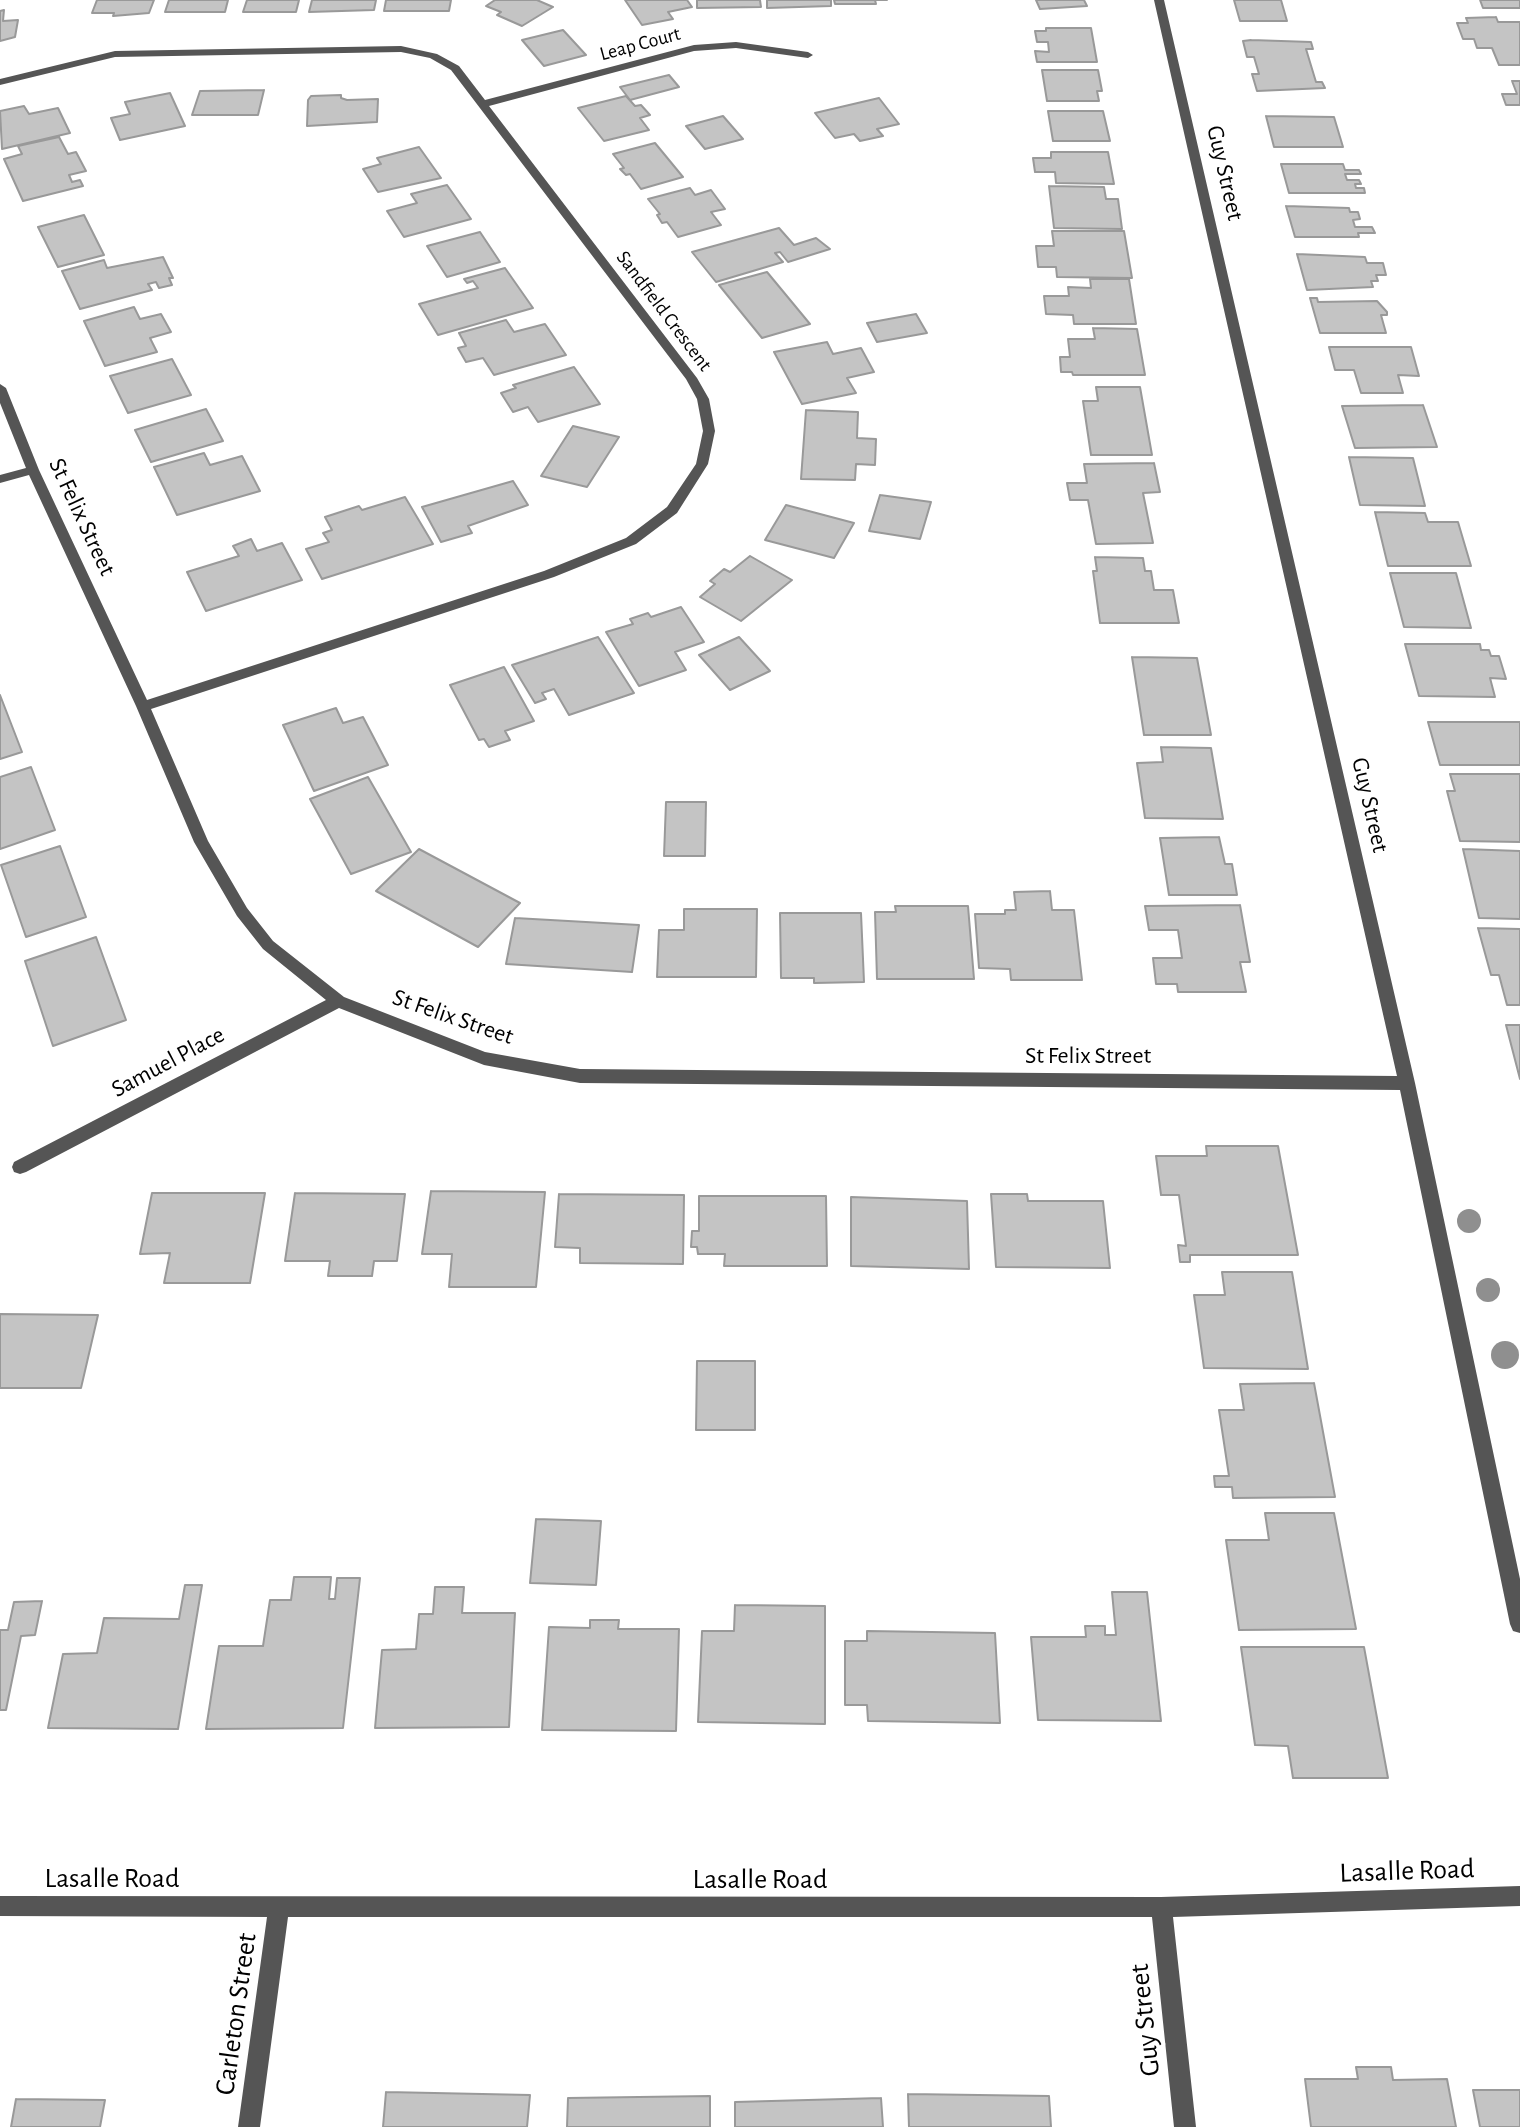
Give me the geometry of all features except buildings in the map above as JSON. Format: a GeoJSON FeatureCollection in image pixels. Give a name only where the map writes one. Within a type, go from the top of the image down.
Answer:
{"type":"FeatureCollection","features":[{"type":"Feature","properties":{"kind":"street","name":"Guy Street"},"geometry":{"type":"LineString","coordinates":[[1159,0],[1407,1083],[1520,1624]]}},
{"type":"Feature","properties":{"kind":"street","name":"Leap Court"},"geometry":{"type":"LineString","coordinates":[[483,104],[694,48],[736,45],[808,55]]}},
{"type":"Feature","properties":{"kind":"street","name":"Sandfield Crescent"},"geometry":{"type":"LineString","coordinates":[[0,82],[115,54],[401,49],[433,56],[455,68],[691,378],[703,399],[709,431],[702,464],[672,510],[631,541],[549,574],[143,706]]}},
{"type":"Feature","properties":{"kind":"street","name":"St Felix Street"},"geometry":{"type":"LineString","coordinates":[[0,388],[33,470],[143,706],[201,842],[242,912],[268,945],[338,1001],[484,1058],[580,1076],[1407,1083]]}},
{"type":"Feature","properties":{"kind":"street"},"geometry":{"type":"LineString","coordinates":[[0,479],[33,470]]}},
{"type":"Feature","properties":{"kind":"street","name":"Samuel Place"},"geometry":{"type":"LineString","coordinates":[[20,1167],[338,1001]]}},
{"type":"Feature","properties":{"kind":"street","name":"Lasalle Road"},"geometry":{"type":"LineString","coordinates":[[0,1906],[1161,1907],[1520,1896]]}},
{"type":"Feature","properties":{"kind":"street","name":"Guy Street"},"geometry":{"type":"LineString","coordinates":[[1161,1907],[1185,2127]]}},
{"type":"Feature","properties":{"kind":"street","name":"Carleton Street"},"geometry":{"type":"LineString","coordinates":[[249,2127],[279,1908]]}}]}
